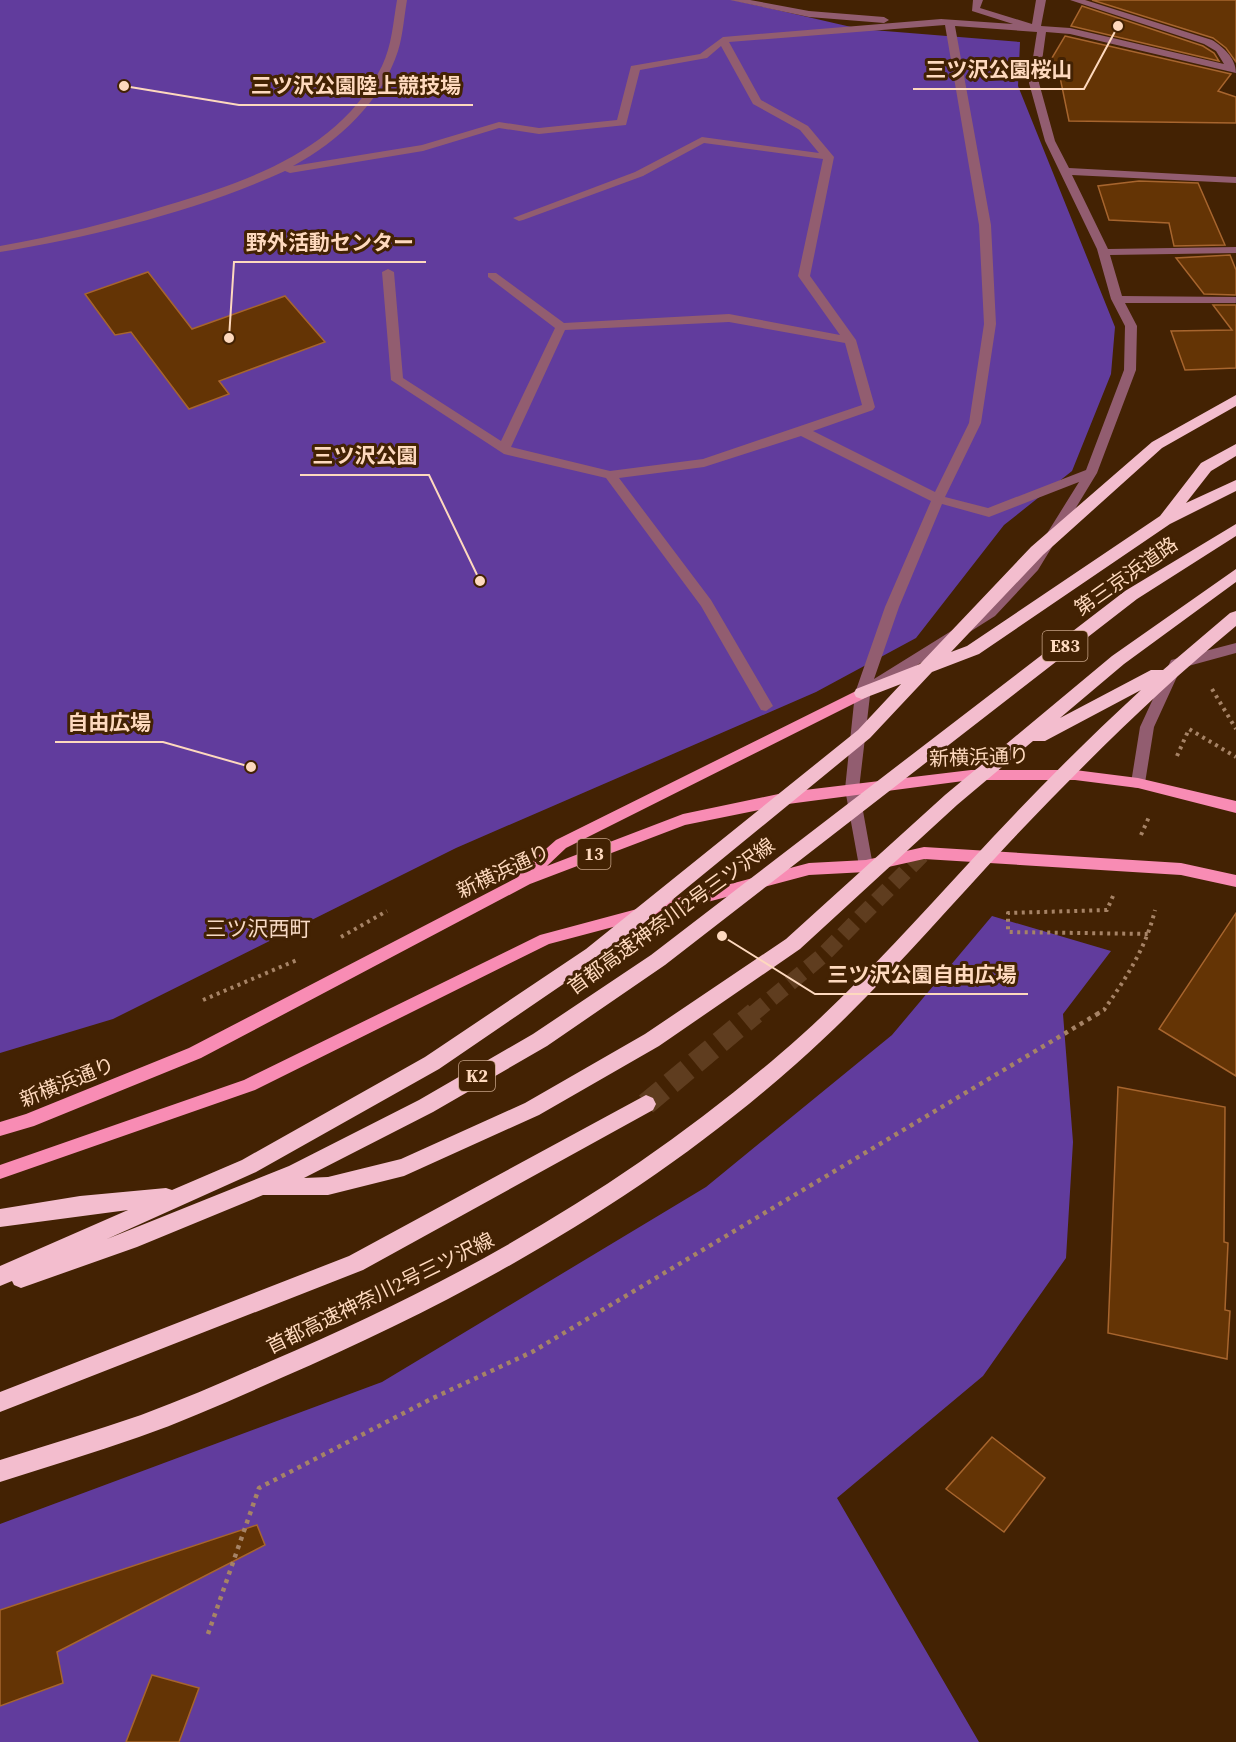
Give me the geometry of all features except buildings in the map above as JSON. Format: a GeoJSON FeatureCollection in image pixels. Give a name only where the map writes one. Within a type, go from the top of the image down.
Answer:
{"type":"FeatureCollection","features":[{"type":"Feature","properties":{"kind":"highway"},"geometry":{"type":"LineString","coordinates":[[0,1276],[249,1166],[432,1063],[593,954],[864,734],[1037,551],[1157,445],[1236,400]]}},
{"type":"Feature","properties":{"kind":"highway"},"geometry":{"type":"LineString","coordinates":[[1165,520],[1206,467],[1236,449]]}},
{"type":"Feature","properties":{"kind":"highway"},"geometry":{"type":"LineString","coordinates":[[862,693],[973,650],[1165,520],[1236,485]]}},
{"type":"Feature","properties":{"kind":"highway","name":"第三京浜道路"},"geometry":{"type":"LineString","coordinates":[[901,773],[1131,595],[1236,529]]}},
{"type":"Feature","properties":{"kind":"highway"},"geometry":{"type":"LineString","coordinates":[[0,1218],[80,1205],[233,1190],[328,1186],[404,1167],[532,1110],[652,1040],[793,944],[951,800],[1118,660],[1236,574]]}},
{"type":"Feature","properties":{"kind":"highway","name":"首都高速神奈川2号三ツ沢線"},"geometry":{"type":"LineString","coordinates":[[0,1471],[141,1425],[308,1357],[419,1306],[519,1253],[616,1193],[706,1127],[856,996],[1001,840],[1132,705],[1236,617]]}},
{"type":"Feature","properties":{"kind":"highway"},"geometry":{"type":"LineString","coordinates":[[866,866],[971,775],[1236,632]]}},
{"type":"Feature","properties":{"kind":"highway","name":"首都高速神奈川2号三ツ沢線"},"geometry":{"type":"LineString","coordinates":[[0,1286],[130,1240],[296,1172],[426,1106],[540,1040],[658,960],[901,773]]}},
{"type":"Feature","properties":{"kind":"highway"},"geometry":{"type":"LineString","coordinates":[[0,1402],[26,1394],[356,1263],[646,1104]]}},
{"type":"Feature","properties":{"kind":"main road"},"geometry":{"type":"LineString","coordinates":[[516,884],[561,844],[862,693]]}},
{"type":"Feature","properties":{"kind":"main road","name":"新横浜通り"},"geometry":{"type":"LineString","coordinates":[[0,1129],[28,1121],[195,1053],[516,884],[683,820],[788,798],[971,775],[1075,775],[1137,783],[1236,807]]}},
{"type":"Feature","properties":{"kind":"main road"},"geometry":{"type":"LineString","coordinates":[[0,1172],[249,1085],[545,939],[809,869],[866,866],[924,853],[1181,869],[1236,881]]}},
{"type":"Feature","properties":{"kind":"street"},"geometry":{"type":"LineString","coordinates":[[273,173],[312,153],[356,113],[372,93],[394,47],[402,0]]}},
{"type":"Feature","properties":{"kind":"street"},"geometry":{"type":"LineString","coordinates":[[735,0],[809,14],[1070,31],[1234,69]]}},
{"type":"Feature","properties":{"kind":"street"},"geometry":{"type":"LineString","coordinates":[[978,0],[975,9],[980,12],[1005,17],[1039,29]]}},
{"type":"Feature","properties":{"kind":"street"},"geometry":{"type":"LineString","coordinates":[[862,693],[990,613],[1033,567],[1091,473],[1115,416],[1130,370],[1131,326],[1117,299],[1104,252],[1050,141],[1034,83],[1041,0]]}},
{"type":"Feature","properties":{"kind":"street"},"geometry":{"type":"LineString","coordinates":[[1075,0],[1208,42],[1220,49],[1234,69]]}},
{"type":"Feature","properties":{"kind":"street"},"geometry":{"type":"LineString","coordinates":[[0,249],[49,242],[118,224],[273,173],[423,148],[499,125],[539,131],[622,123],[635,68],[703,56],[723,40],[949,22]]}},
{"type":"Feature","properties":{"kind":"street"},"geometry":{"type":"LineString","coordinates":[[866,866],[852,789],[862,693],[892,607],[938,499],[975,423],[990,324],[985,225],[949,22]]}},
{"type":"Feature","properties":{"kind":"street"},"geometry":{"type":"LineString","coordinates":[[723,40],[757,102],[804,128],[829,157]]}},
{"type":"Feature","properties":{"kind":"street"},"geometry":{"type":"LineString","coordinates":[[519,218],[639,174],[702,140],[829,157]]}},
{"type":"Feature","properties":{"kind":"street"},"geometry":{"type":"LineString","coordinates":[[388,272],[397,380],[504,448],[610,475],[704,464],[869,407],[849,340],[804,276],[829,157]]}},
{"type":"Feature","properties":{"kind":"street"},"geometry":{"type":"LineString","coordinates":[[1065,171],[1236,180]]}},
{"type":"Feature","properties":{"kind":"street"},"geometry":{"type":"LineString","coordinates":[[1104,252],[1236,250]]}},
{"type":"Feature","properties":{"kind":"street"},"geometry":{"type":"LineString","coordinates":[[492,275],[561,327],[729,318],[849,340]]}},
{"type":"Feature","properties":{"kind":"street"},"geometry":{"type":"LineString","coordinates":[[1117,299],[1236,300]]}},
{"type":"Feature","properties":{"kind":"street"},"geometry":{"type":"LineString","coordinates":[[504,448],[561,327]]}},
{"type":"Feature","properties":{"kind":"street"},"geometry":{"type":"LineString","coordinates":[[802,431],[938,499],[989,513],[1091,473]]}},
{"type":"Feature","properties":{"kind":"street"},"geometry":{"type":"LineString","coordinates":[[610,475],[706,603],[766,706]]}},
{"type":"Feature","properties":{"kind":"street"},"geometry":{"type":"LineString","coordinates":[[1137,783],[1148,727],[1176,664],[1236,648]]}},
{"type":"Feature","properties":{"kind":"path"},"geometry":{"type":"LineString","coordinates":[[1212,689],[1236,729]]}},
{"type":"Feature","properties":{"kind":"path"},"geometry":{"type":"LineString","coordinates":[[1189,729],[1236,757]]}},
{"type":"Feature","properties":{"kind":"path"},"geometry":{"type":"LineString","coordinates":[[1107,910],[1008,913],[1008,932],[1150,934]]}},
{"type":"Feature","properties":{"kind":"path"},"geometry":{"type":"LineString","coordinates":[[208,1634],[259,1488],[431,1399],[532,1352],[1104,1010],[1133,968],[1150,934],[1155,910]]}},
{"type":"Feature","properties":{"kind":"path"},"geometry":{"type":"LineString","coordinates":[[337,939],[387,911]]}},
{"type":"Feature","properties":{"kind":"path"},"geometry":{"type":"LineString","coordinates":[[203,1000],[307,956]]}},
{"type":"Feature","properties":{"kind":"shaded area"},"geometry":{"type":"Polygon","coordinates":[[[0,0],[733,0],[860,29],[1020,42],[1018,86],[1115,327],[1111,374],[1072,471],[1004,525],[916,638],[816,692],[456,848],[113,1019],[0,1053],[0,0]]]}},
{"type":"Feature","properties":{"kind":"shaded area"},"geometry":{"type":"Polygon","coordinates":[[[992,916],[1111,951],[1063,1014],[1073,1142],[1066,1258],[983,1376],[837,1498],[979,1742],[0,1742],[0,1524],[382,1382],[706,1187],[892,1035],[992,916]]]}},
{"type":"Feature","properties":{"kind":"tunnel"},"geometry":{"type":"LineString","coordinates":[[753,1014],[821,957],[924,853]]}},
{"type":"Feature","properties":{"kind":"tunnel"},"geometry":{"type":"LineString","coordinates":[[646,1104],[755,1013]]}},
{"type":"Feature","properties":{"kind":"place","name":"三ツ沢公園桜山"},"geometry":{"type":"Point","coordinates":[1118,26]}},
{"type":"Feature","properties":{"kind":"place","name":"三ツ沢公園陸上競技場"},"geometry":{"type":"Point","coordinates":[124,86]}},
{"type":"Feature","properties":{"kind":"place","name":"野外活動センター"},"geometry":{"type":"Point","coordinates":[229,338]}},
{"type":"Feature","properties":{"kind":"place","name":"三ツ沢公園"},"geometry":{"type":"Point","coordinates":[480,581]}},
{"type":"Feature","properties":{"kind":"place","name":"自由広場"},"geometry":{"type":"Point","coordinates":[251,767]}},
{"type":"Feature","properties":{"kind":"place","name":"三ツ沢公園自由広場"},"geometry":{"type":"Point","coordinates":[722,936]}},
{"type":"Feature","properties":{"kind":"district","name":"三ツ沢西町"},"geometry":{"type":"Point","coordinates":[258,929]}}]}
